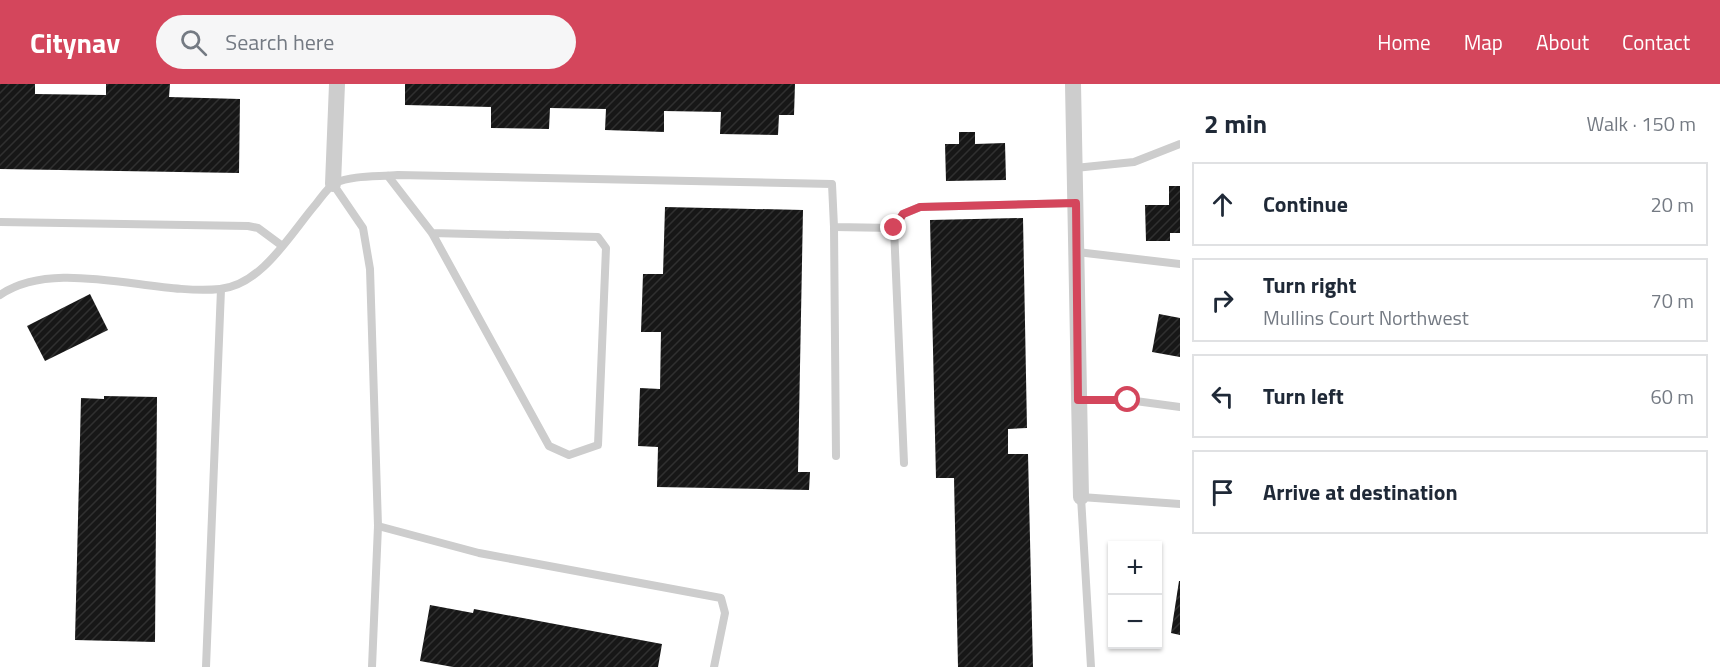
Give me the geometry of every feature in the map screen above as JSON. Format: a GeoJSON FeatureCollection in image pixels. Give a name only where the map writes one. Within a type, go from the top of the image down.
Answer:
{"type":"FeatureCollection","features":[{"type":"Feature","properties":{"kind":"street"},"geometry":{"type":"LineString","coordinates":[[333,184],[337,84]]}},
{"type":"Feature","properties":{"kind":"street"},"geometry":{"type":"LineString","coordinates":[[1073,84],[1081,497]]}},
{"type":"Feature","properties":{"kind":"lane"},"geometry":{"type":"LineString","coordinates":[[1076,168],[1134,162],[1180,144]]}},
{"type":"Feature","properties":{"kind":"lane"},"geometry":{"type":"LineString","coordinates":[[388,176],[432,233],[549,446],[569,455],[598,445],[606,248],[598,237],[432,233]]}},
{"type":"Feature","properties":{"kind":"lane"},"geometry":{"type":"LineString","coordinates":[[0,295],[29,282],[81,276],[123,283],[221,289],[252,277],[333,184],[388,176],[832,184],[836,456]]}},
{"type":"Feature","properties":{"kind":"lane"},"geometry":{"type":"LineString","coordinates":[[333,184],[363,228],[369,255],[378,526],[372,667]]}},
{"type":"Feature","properties":{"kind":"lane"},"geometry":{"type":"LineString","coordinates":[[904,464],[894,228],[903,214],[920,207],[1076,203]]}},
{"type":"Feature","properties":{"kind":"lane"},"geometry":{"type":"LineString","coordinates":[[0,222],[248,226],[258,228],[281,244]]}},
{"type":"Feature","properties":{"kind":"lane"},"geometry":{"type":"LineString","coordinates":[[834,227],[894,228]]}},
{"type":"Feature","properties":{"kind":"lane"},"geometry":{"type":"LineString","coordinates":[[1077,252],[1180,264]]}},
{"type":"Feature","properties":{"kind":"lane"},"geometry":{"type":"LineString","coordinates":[[206,667],[221,289]]}},
{"type":"Feature","properties":{"kind":"lane"},"geometry":{"type":"LineString","coordinates":[[1078,400],[1128,400],[1180,407]]}},
{"type":"Feature","properties":{"kind":"lane"},"geometry":{"type":"LineString","coordinates":[[1091,667],[1081,497],[1180,504]]}},
{"type":"Feature","properties":{"kind":"lane"},"geometry":{"type":"LineString","coordinates":[[378,526],[479,553],[721,598],[725,613],[714,667]]}},
{"type":"Feature","properties":{"kind":"building"},"geometry":{"type":"Polygon","coordinates":[[[0,84],[35,84],[35,94],[106,95],[106,84],[170,84],[169,97],[240,99],[239,173],[0,169],[0,84]]]}},
{"type":"Feature","properties":{"kind":"building"},"geometry":{"type":"Polygon","coordinates":[[[405,84],[795,84],[794,115],[779,115],[778,135],[720,134],[721,112],[664,111],[664,132],[605,130],[606,109],[550,108],[549,129],[491,128],[491,107],[405,105],[405,84]]]}},
{"type":"Feature","properties":{"kind":"building"},"geometry":{"type":"Polygon","coordinates":[[[959,132],[975,132],[975,144],[1005,143],[1006,180],[946,181],[945,144],[959,144],[959,132]]]}},
{"type":"Feature","properties":{"kind":"building"},"geometry":{"type":"Polygon","coordinates":[[[1169,186],[1180,186],[1180,233],[1170,233],[1170,241],[1146,241],[1145,205],[1169,205],[1169,186]]]}},
{"type":"Feature","properties":{"kind":"building"},"geometry":{"type":"Polygon","coordinates":[[[665,207],[803,210],[798,472],[810,472],[809,490],[657,487],[658,447],[638,446],[640,388],[660,389],[661,332],[641,332],[643,274],[663,274],[665,207]]]}},
{"type":"Feature","properties":{"kind":"building"},"geometry":{"type":"Polygon","coordinates":[[[1023,218],[1027,428],[1008,429],[1008,454],[1028,454],[1033,667],[958,667],[954,478],[936,478],[930,220],[1023,218]]]}},
{"type":"Feature","properties":{"kind":"building"},"geometry":{"type":"Polygon","coordinates":[[[90,294],[108,330],[45,361],[27,326],[90,294]]]}},
{"type":"Feature","properties":{"kind":"building"},"geometry":{"type":"Polygon","coordinates":[[[1159,314],[1180,318],[1180,357],[1152,352],[1159,314]]]}},
{"type":"Feature","properties":{"kind":"building"},"geometry":{"type":"Polygon","coordinates":[[[104,396],[157,397],[155,642],[75,640],[81,398],[104,399],[104,396]]]}},
{"type":"Feature","properties":{"kind":"building"},"geometry":{"type":"Polygon","coordinates":[[[1180,581],[1180,635],[1171,633],[1180,581]]]}},
{"type":"Feature","properties":{"kind":"building"},"geometry":{"type":"Polygon","coordinates":[[[430,605],[473,613],[474,609],[662,644],[658,667],[453,667],[420,661],[430,605]]]}},
{"type":"Feature","properties":{"kind":"route"},"geometry":{"type":"LineString","coordinates":[[894,228],[903,214],[920,207],[1076,203],[1078,400],[1128,400]]}}]}
